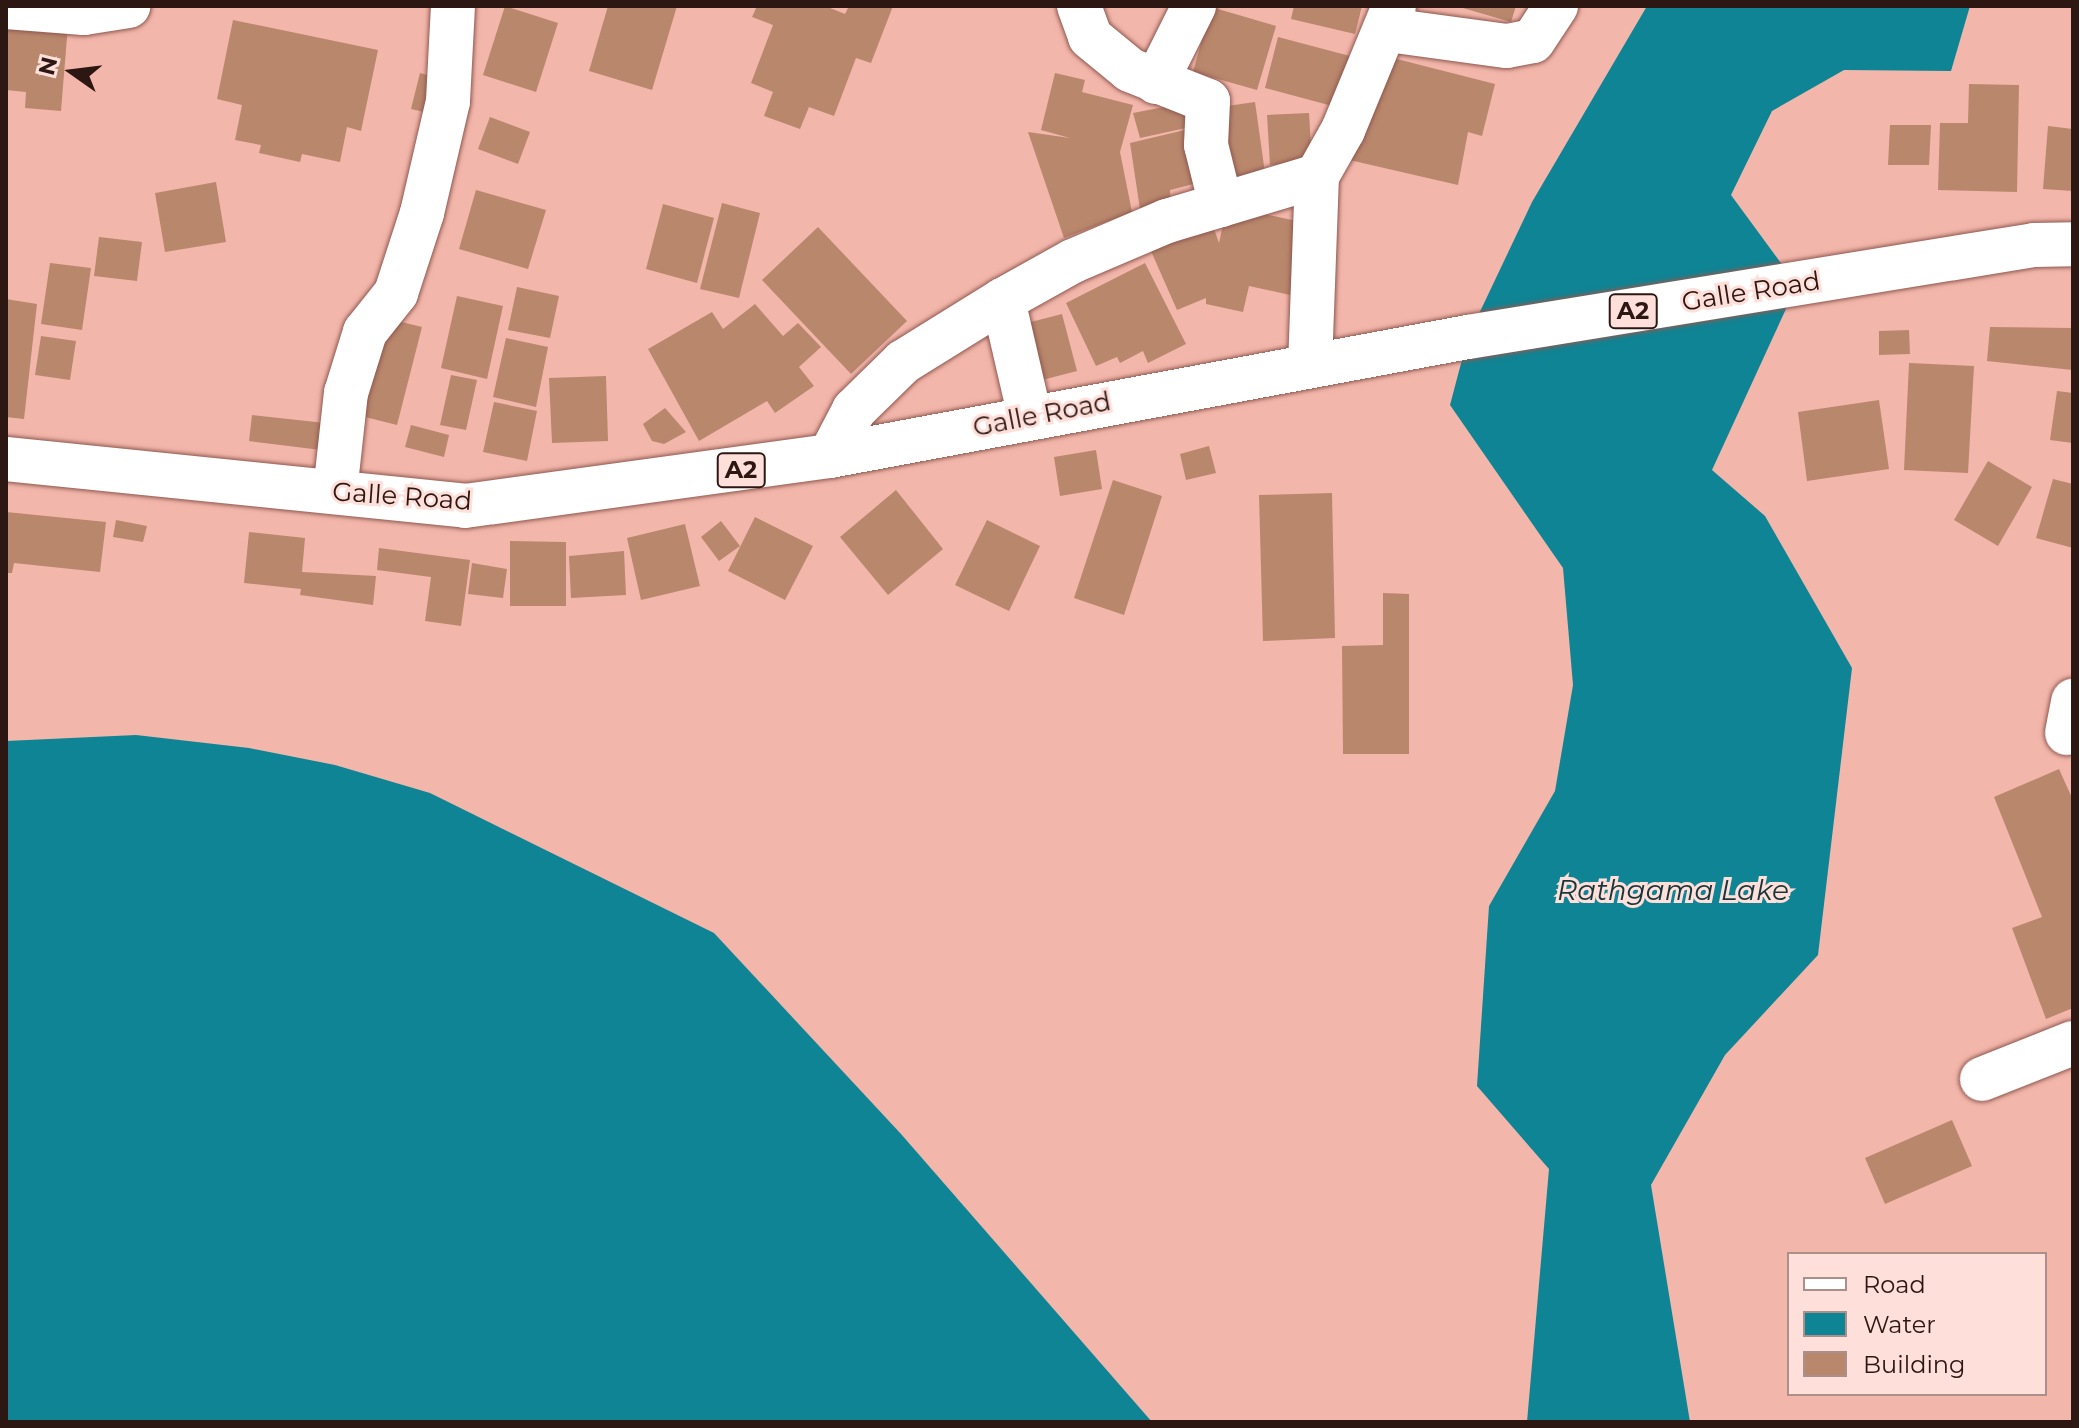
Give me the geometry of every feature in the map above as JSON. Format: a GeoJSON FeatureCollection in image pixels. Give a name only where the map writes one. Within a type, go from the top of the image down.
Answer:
{"type":"FeatureCollection","features":[{"type":"Feature","properties":{"kind":"main road"},"geometry":{"type":"LineString","coordinates":[[6,7],[84,13],[128,6]]}},
{"type":"Feature","properties":{"kind":"main road"},"geometry":{"type":"LineString","coordinates":[[335,492],[346,393],[365,332],[396,293],[422,213],[448,101],[453,6]]}},
{"type":"Feature","properties":{"kind":"main road"},"geometry":{"type":"LineString","coordinates":[[1079,6],[1090,37],[1130,70],[1208,101],[1206,145],[1221,205]]}},
{"type":"Feature","properties":{"kind":"main road"},"geometry":{"type":"LineString","coordinates":[[1156,82],[1194,6]]}},
{"type":"Feature","properties":{"kind":"main road"},"geometry":{"type":"LineString","coordinates":[[1310,366],[1317,176],[1391,18],[1507,46],[1533,41],[1556,6]]}},
{"type":"Feature","properties":{"kind":"main road"},"geometry":{"type":"LineString","coordinates":[[830,456],[854,410],[903,362],[1003,300],[1073,261],[1167,221],[1317,176]]}},
{"type":"Feature","properties":{"kind":"main road","name":"Galle Road"},"geometry":{"type":"LineString","coordinates":[[6,459],[465,506],[830,456],[1468,337],[2034,245],[2073,244]]}},
{"type":"Feature","properties":{"kind":"main road"},"geometry":{"type":"LineString","coordinates":[[1003,300],[1030,417]]}},
{"type":"Feature","properties":{"kind":"main road"},"geometry":{"type":"LineString","coordinates":[[1982,1079],[2073,1043]]}},
{"type":"Feature","properties":{"kind":"water","name":"Rathgama Lake"},"geometry":{"type":"Polygon","coordinates":[[[1647,6],[1970,6],[1951,71],[1844,70],[1772,111],[1731,195],[1797,285],[1712,470],[1765,516],[1852,668],[1818,955],[1725,1055],[1651,1185],[1690,1422],[1527,1422],[1549,1169],[1477,1086],[1489,906],[1555,791],[1573,685],[1563,568],[1450,405],[1468,337],[1532,202],[1647,6]]]}},
{"type":"Feature","properties":{"kind":"water"},"geometry":{"type":"Polygon","coordinates":[[[136,735],[249,748],[335,765],[430,793],[714,933],[901,1134],[1152,1422],[6,1422],[6,741],[136,735]]]}},
{"type":"Feature","properties":{"kind":"building"},"geometry":{"type":"Polygon","coordinates":[[[505,6],[558,23],[536,92],[483,75],[505,6]]]}},
{"type":"Feature","properties":{"kind":"building"},"geometry":{"type":"Polygon","coordinates":[[[608,6],[677,6],[652,90],[589,71],[608,6]]]}},
{"type":"Feature","properties":{"kind":"building"},"geometry":{"type":"Polygon","coordinates":[[[757,6],[825,6],[845,14],[849,6],[893,6],[871,63],[856,58],[834,116],[809,107],[800,129],[764,116],[773,92],[751,83],[773,25],[752,17],[757,6]]]}},
{"type":"Feature","properties":{"kind":"building"},"geometry":{"type":"Polygon","coordinates":[[[1294,6],[1362,6],[1355,34],[1291,19],[1294,6]]]}},
{"type":"Feature","properties":{"kind":"building"},"geometry":{"type":"Polygon","coordinates":[[[1456,6],[1516,6],[1511,22],[1456,6]]]}},
{"type":"Feature","properties":{"kind":"building"},"geometry":{"type":"Polygon","coordinates":[[[1211,7],[1276,26],[1257,90],[1193,72],[1211,7]]]}},
{"type":"Feature","properties":{"kind":"building"},"geometry":{"type":"Polygon","coordinates":[[[6,20],[68,25],[61,111],[25,108],[26,92],[6,90],[6,20]]]}},
{"type":"Feature","properties":{"kind":"building"},"geometry":{"type":"Polygon","coordinates":[[[233,20],[378,50],[361,131],[347,127],[340,162],[302,154],[300,162],[259,153],[261,145],[235,140],[242,105],[217,99],[233,20]]]}},
{"type":"Feature","properties":{"kind":"building"},"geometry":{"type":"Polygon","coordinates":[[[1278,37],[1350,56],[1336,107],[1265,88],[1278,37]]]}},
{"type":"Feature","properties":{"kind":"building"},"geometry":{"type":"Polygon","coordinates":[[[1385,56],[1495,84],[1482,136],[1468,132],[1458,185],[1345,159],[1385,56]]]}},
{"type":"Feature","properties":{"kind":"building"},"geometry":{"type":"Polygon","coordinates":[[[420,73],[445,80],[437,115],[411,109],[420,73]]]}},
{"type":"Feature","properties":{"kind":"building"},"geometry":{"type":"Polygon","coordinates":[[[1055,73],[1085,80],[1082,92],[1133,105],[1120,152],[1132,212],[1064,238],[1028,132],[1070,138],[1041,130],[1055,73]]]}},
{"type":"Feature","properties":{"kind":"building"},"geometry":{"type":"Polygon","coordinates":[[[1969,84],[2019,85],[2017,192],[1938,190],[1940,123],[1968,123],[1969,84]]]}},
{"type":"Feature","properties":{"kind":"building"},"geometry":{"type":"Polygon","coordinates":[[[1190,102],[1195,126],[1140,138],[1133,113],[1190,102]]]}},
{"type":"Feature","properties":{"kind":"building"},"geometry":{"type":"Polygon","coordinates":[[[1255,102],[1265,173],[1219,180],[1220,107],[1255,102]]]}},
{"type":"Feature","properties":{"kind":"building"},"geometry":{"type":"Polygon","coordinates":[[[1309,113],[1312,163],[1270,165],[1267,115],[1309,113]]]}},
{"type":"Feature","properties":{"kind":"building"},"geometry":{"type":"Polygon","coordinates":[[[490,117],[530,132],[518,164],[478,149],[490,117]]]}},
{"type":"Feature","properties":{"kind":"building"},"geometry":{"type":"Polygon","coordinates":[[[1890,125],[1931,125],[1929,165],[1888,165],[1890,125]]]}},
{"type":"Feature","properties":{"kind":"building"},"geometry":{"type":"Polygon","coordinates":[[[2048,126],[2073,129],[2073,191],[2043,189],[2048,126]]]}},
{"type":"Feature","properties":{"kind":"building"},"geometry":{"type":"Polygon","coordinates":[[[1189,129],[1201,182],[1170,190],[1171,209],[1141,216],[1130,143],[1189,129]]]}},
{"type":"Feature","properties":{"kind":"building"},"geometry":{"type":"Polygon","coordinates":[[[216,182],[226,242],[165,252],[155,193],[216,182]]]}},
{"type":"Feature","properties":{"kind":"building"},"geometry":{"type":"Polygon","coordinates":[[[476,190],[546,210],[528,269],[459,249],[476,190]]]}},
{"type":"Feature","properties":{"kind":"building"},"geometry":{"type":"Polygon","coordinates":[[[722,203],[760,213],[739,298],[700,289],[722,203]]]}},
{"type":"Feature","properties":{"kind":"building"},"geometry":{"type":"Polygon","coordinates":[[[663,204],[714,218],[697,283],[646,269],[663,204]]]}},
{"type":"Feature","properties":{"kind":"building"},"geometry":{"type":"Polygon","coordinates":[[[1227,206],[1306,223],[1290,295],[1249,286],[1243,312],[1206,304],[1206,298],[1177,310],[1147,242],[1211,220],[1219,243],[1227,206]]]}},
{"type":"Feature","properties":{"kind":"building"},"geometry":{"type":"Polygon","coordinates":[[[818,227],[907,321],[851,374],[762,280],[818,227]]]}},
{"type":"Feature","properties":{"kind":"building"},"geometry":{"type":"Polygon","coordinates":[[[99,237],[142,242],[137,281],[94,276],[99,237]]]}},
{"type":"Feature","properties":{"kind":"building"},"geometry":{"type":"Polygon","coordinates":[[[50,263],[91,268],[82,330],[41,324],[50,263]]]}},
{"type":"Feature","properties":{"kind":"building"},"geometry":{"type":"Polygon","coordinates":[[[1145,263],[1186,344],[1148,363],[1143,351],[1120,363],[1117,357],[1096,366],[1066,303],[1145,263]]]}},
{"type":"Feature","properties":{"kind":"building"},"geometry":{"type":"Polygon","coordinates":[[[517,287],[559,296],[550,338],[508,330],[517,287]]]}},
{"type":"Feature","properties":{"kind":"building"},"geometry":{"type":"Polygon","coordinates":[[[457,296],[503,306],[487,379],[441,368],[457,296]]]}},
{"type":"Feature","properties":{"kind":"building"},"geometry":{"type":"Polygon","coordinates":[[[6,299],[37,304],[24,419],[6,417],[6,299]]]}},
{"type":"Feature","properties":{"kind":"building"},"geometry":{"type":"Polygon","coordinates":[[[755,304],[783,336],[798,323],[821,347],[799,367],[814,386],[775,413],[767,401],[699,441],[648,349],[712,312],[723,329],[755,304]]]}},
{"type":"Feature","properties":{"kind":"building"},"geometry":{"type":"Polygon","coordinates":[[[1062,314],[1077,371],[1042,380],[1027,323],[1062,314]]]}},
{"type":"Feature","properties":{"kind":"building"},"geometry":{"type":"Polygon","coordinates":[[[385,318],[422,327],[397,425],[361,416],[385,318]]]}},
{"type":"Feature","properties":{"kind":"building"},"geometry":{"type":"Polygon","coordinates":[[[1990,327],[2073,328],[2073,370],[1987,361],[1990,327]]]}},
{"type":"Feature","properties":{"kind":"building"},"geometry":{"type":"Polygon","coordinates":[[[1909,330],[1910,354],[1879,355],[1879,331],[1909,330]]]}},
{"type":"Feature","properties":{"kind":"building"},"geometry":{"type":"Polygon","coordinates":[[[41,336],[76,341],[70,380],[35,375],[41,336]]]}},
{"type":"Feature","properties":{"kind":"building"},"geometry":{"type":"Polygon","coordinates":[[[506,338],[548,347],[536,407],[493,397],[506,338]]]}},
{"type":"Feature","properties":{"kind":"building"},"geometry":{"type":"Polygon","coordinates":[[[1909,363],[1974,366],[1968,473],[1904,470],[1909,363]]]}},
{"type":"Feature","properties":{"kind":"building"},"geometry":{"type":"Polygon","coordinates":[[[451,375],[477,380],[466,430],[440,425],[451,375]]]}},
{"type":"Feature","properties":{"kind":"building"},"geometry":{"type":"Polygon","coordinates":[[[606,376],[608,441],[552,443],[549,378],[606,376]]]}},
{"type":"Feature","properties":{"kind":"building"},"geometry":{"type":"Polygon","coordinates":[[[2057,391],[2073,393],[2073,443],[2050,440],[2057,391]]]}},
{"type":"Feature","properties":{"kind":"building"},"geometry":{"type":"Polygon","coordinates":[[[1879,400],[1889,469],[1807,481],[1798,412],[1879,400]]]}},
{"type":"Feature","properties":{"kind":"building"},"geometry":{"type":"Polygon","coordinates":[[[494,402],[537,411],[527,461],[483,452],[494,402]]]}},
{"type":"Feature","properties":{"kind":"building"},"geometry":{"type":"Polygon","coordinates":[[[665,408],[686,432],[664,444],[652,441],[643,424],[665,408]]]}},
{"type":"Feature","properties":{"kind":"building"},"geometry":{"type":"Polygon","coordinates":[[[252,415],[325,423],[321,450],[249,441],[252,415]]]}},
{"type":"Feature","properties":{"kind":"building"},"geometry":{"type":"Polygon","coordinates":[[[411,425],[449,435],[444,457],[405,447],[411,425]]]}},
{"type":"Feature","properties":{"kind":"building"},"geometry":{"type":"Polygon","coordinates":[[[1209,446],[1216,473],[1186,480],[1180,454],[1209,446]]]}},
{"type":"Feature","properties":{"kind":"building"},"geometry":{"type":"Polygon","coordinates":[[[1096,450],[1102,489],[1060,496],[1054,457],[1096,450]]]}},
{"type":"Feature","properties":{"kind":"building"},"geometry":{"type":"Polygon","coordinates":[[[1988,461],[2032,487],[1998,546],[1954,520],[1988,461]]]}},
{"type":"Feature","properties":{"kind":"building"},"geometry":{"type":"Polygon","coordinates":[[[2053,479],[2073,484],[2073,548],[2036,538],[2053,479]]]}},
{"type":"Feature","properties":{"kind":"building"},"geometry":{"type":"Polygon","coordinates":[[[1113,480],[1162,496],[1124,615],[1074,598],[1113,480]]]}},
{"type":"Feature","properties":{"kind":"building"},"geometry":{"type":"Polygon","coordinates":[[[896,490],[943,549],[888,595],[840,537],[896,490]]]}},
{"type":"Feature","properties":{"kind":"building"},"geometry":{"type":"Polygon","coordinates":[[[1332,493],[1335,638],[1263,641],[1259,495],[1332,493]]]}},
{"type":"Feature","properties":{"kind":"building"},"geometry":{"type":"Polygon","coordinates":[[[6,512],[106,522],[100,572],[14,563],[12,573],[6,573],[6,512]]]}},
{"type":"Feature","properties":{"kind":"building"},"geometry":{"type":"Polygon","coordinates":[[[755,517],[813,546],[785,600],[728,571],[755,517]]]}},
{"type":"Feature","properties":{"kind":"building"},"geometry":{"type":"Polygon","coordinates":[[[116,520],[147,526],[143,542],[113,537],[116,520]]]}},
{"type":"Feature","properties":{"kind":"building"},"geometry":{"type":"Polygon","coordinates":[[[987,520],[1040,546],[1009,611],[955,585],[987,520]]]}},
{"type":"Feature","properties":{"kind":"building"},"geometry":{"type":"Polygon","coordinates":[[[721,521],[740,546],[719,561],[701,537],[721,521]]]}},
{"type":"Feature","properties":{"kind":"building"},"geometry":{"type":"Polygon","coordinates":[[[685,524],[700,586],[641,600],[627,538],[685,524]]]}},
{"type":"Feature","properties":{"kind":"building"},"geometry":{"type":"Polygon","coordinates":[[[249,532],[305,538],[302,572],[376,576],[373,605],[300,595],[301,589],[244,583],[249,532]]]}},
{"type":"Feature","properties":{"kind":"building"},"geometry":{"type":"Polygon","coordinates":[[[510,541],[566,542],[566,606],[510,606],[510,541]]]}},
{"type":"Feature","properties":{"kind":"building"},"geometry":{"type":"Polygon","coordinates":[[[379,548],[470,560],[461,626],[425,621],[431,577],[377,570],[379,548]]]}},
{"type":"Feature","properties":{"kind":"building"},"geometry":{"type":"Polygon","coordinates":[[[624,551],[626,595],[571,598],[569,556],[624,551]]]}},
{"type":"Feature","properties":{"kind":"building"},"geometry":{"type":"Polygon","coordinates":[[[472,563],[507,569],[503,598],[468,594],[472,563]]]}},
{"type":"Feature","properties":{"kind":"building"},"geometry":{"type":"Polygon","coordinates":[[[1383,593],[1409,594],[1409,754],[1343,754],[1342,646],[1383,645],[1383,593]]]}},
{"type":"Feature","properties":{"kind":"building"},"geometry":{"type":"Polygon","coordinates":[[[2059,769],[2073,800],[2073,1008],[2046,1019],[2012,928],[2042,917],[1994,797],[2059,769]]]}},
{"type":"Feature","properties":{"kind":"building"},"geometry":{"type":"Polygon","coordinates":[[[1952,1120],[1972,1166],[1885,1204],[1865,1158],[1952,1120]]]}}]}
